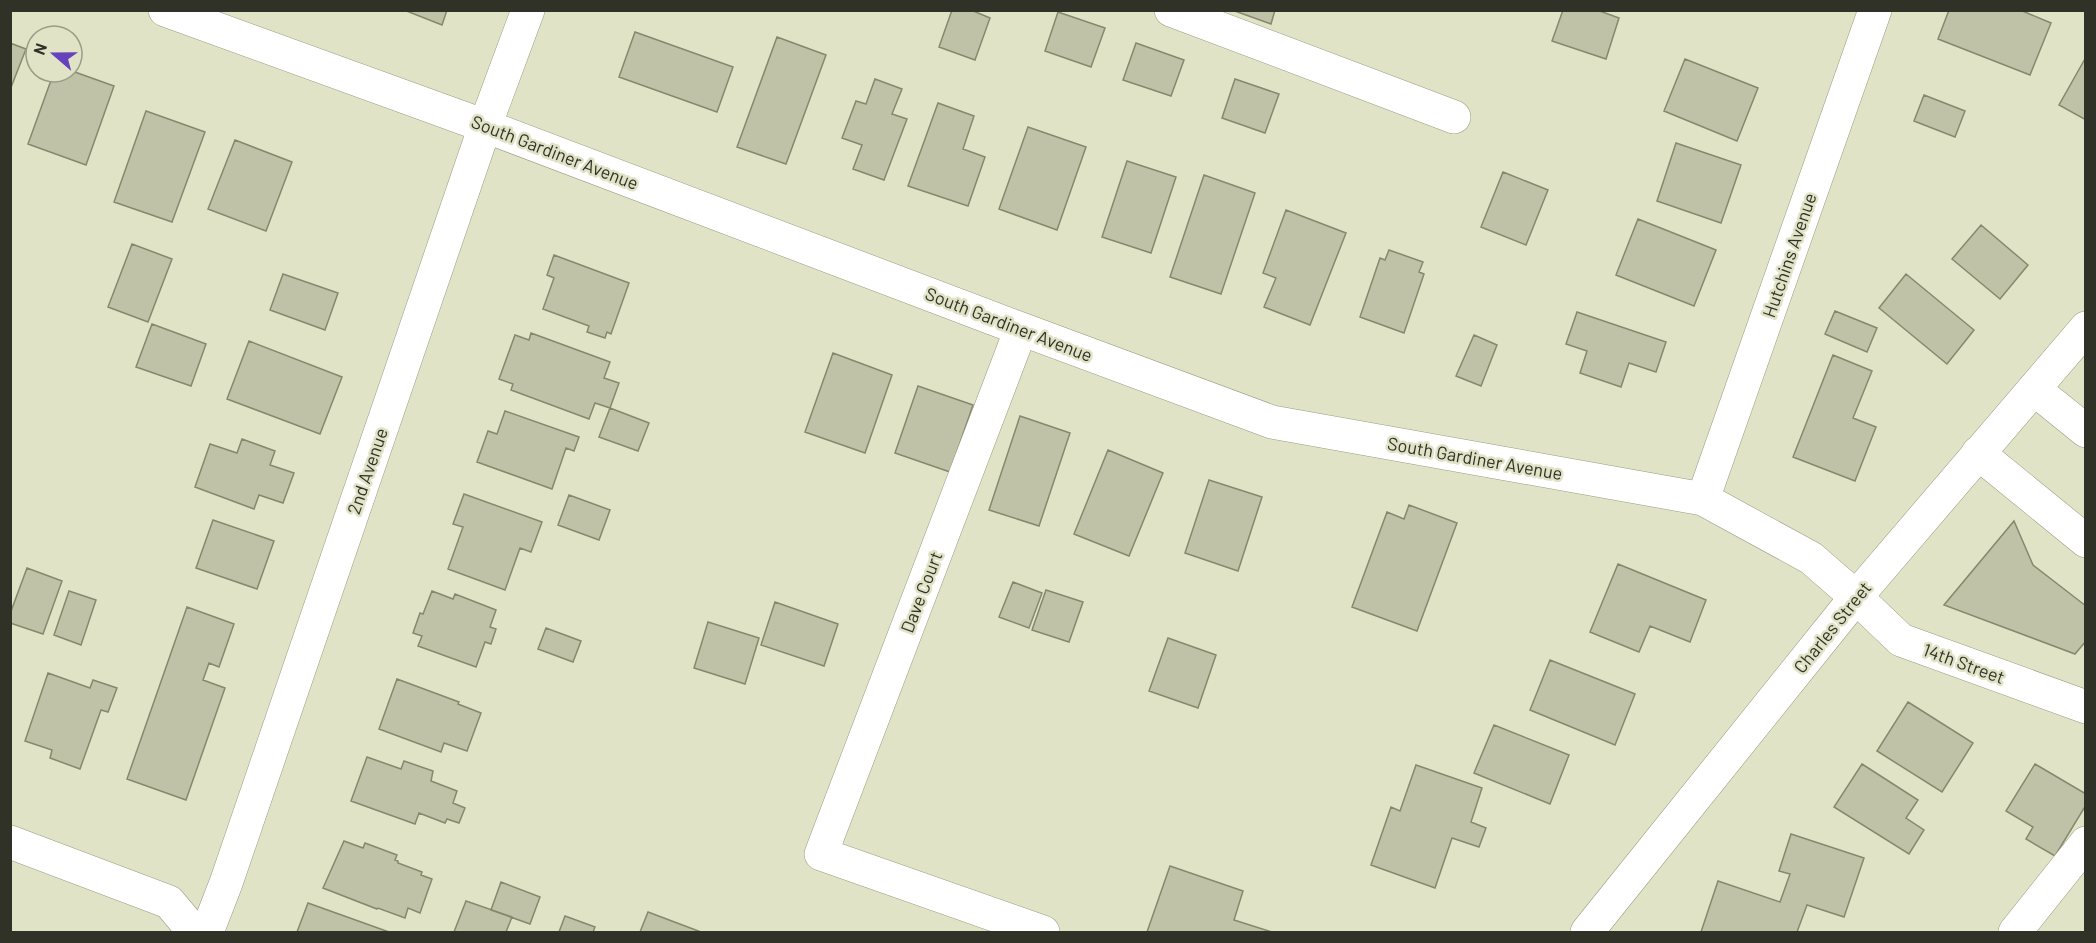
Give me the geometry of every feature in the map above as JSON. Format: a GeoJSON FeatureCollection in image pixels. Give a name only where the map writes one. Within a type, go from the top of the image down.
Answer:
{"type":"FeatureCollection","features":[{"type":"Feature","properties":{"kind":"street","name":"South Gardiner Avenue"},"geometry":{"type":"LineString","coordinates":[[165,10],[485,126],[1272,422],[1703,499],[1811,558],[1856,597]]}},
{"type":"Feature","properties":{"kind":"street","name":"2nd Avenue"},"geometry":{"type":"LineString","coordinates":[[207,933],[234,861],[485,126],[528,10]]}},
{"type":"Feature","properties":{"kind":"street"},"geometry":{"type":"LineString","coordinates":[[1171,10],[1454,117]]}},
{"type":"Feature","properties":{"kind":"street","name":"Hutchins Avenue"},"geometry":{"type":"LineString","coordinates":[[1703,499],[1875,10]]}},
{"type":"Feature","properties":{"kind":"street","name":"Charles Street"},"geometry":{"type":"LineString","coordinates":[[1587,933],[1856,597],[2085,328]]}},
{"type":"Feature","properties":{"kind":"street","name":"Dave Court"},"geometry":{"type":"LineString","coordinates":[[1021,329],[821,854],[1043,933]]}},
{"type":"Feature","properties":{"kind":"street"},"geometry":{"type":"LineString","coordinates":[[2034,389],[2085,431]]}},
{"type":"Feature","properties":{"kind":"street"},"geometry":{"type":"LineString","coordinates":[[1978,453],[2085,541]]}},
{"type":"Feature","properties":{"kind":"street","name":"14th Street"},"geometry":{"type":"LineString","coordinates":[[1856,597],[1901,640],[2085,707]]}},
{"type":"Feature","properties":{"kind":"street"},"geometry":{"type":"LineString","coordinates":[[10,842],[169,902],[194,933]]}},
{"type":"Feature","properties":{"kind":"street"},"geometry":{"type":"LineString","coordinates":[[2015,933],[2085,843]]}},
{"type":"Feature","properties":{"kind":"building"},"geometry":{"type":"Polygon","coordinates":[[[404,10],[447,10],[442,25],[404,10]]]}},
{"type":"Feature","properties":{"kind":"building"},"geometry":{"type":"Polygon","coordinates":[[[952,10],[971,10],[990,18],[975,60],[939,47],[952,10]]]}},
{"type":"Feature","properties":{"kind":"building"},"geometry":{"type":"Polygon","coordinates":[[[1232,10],[1275,10],[1271,24],[1232,10]]]}},
{"type":"Feature","properties":{"kind":"building"},"geometry":{"type":"Polygon","coordinates":[[[1563,10],[1597,10],[1619,18],[1606,59],[1552,41],[1563,10]]]}},
{"type":"Feature","properties":{"kind":"building"},"geometry":{"type":"Polygon","coordinates":[[[1949,10],[2020,10],[2051,23],[2030,75],[1938,39],[1949,10]]]}},
{"type":"Feature","properties":{"kind":"building"},"geometry":{"type":"Polygon","coordinates":[[[1058,12],[1105,28],[1091,67],[1045,51],[1058,12]]]}},
{"type":"Feature","properties":{"kind":"building"},"geometry":{"type":"Polygon","coordinates":[[[635,32],[733,67],[717,112],[619,77],[635,32]]]}},
{"type":"Feature","properties":{"kind":"building"},"geometry":{"type":"Polygon","coordinates":[[[777,37],[826,55],[786,164],[737,147],[777,37]]]}},
{"type":"Feature","properties":{"kind":"building"},"geometry":{"type":"Polygon","coordinates":[[[10,43],[24,48],[24,54],[10,90],[10,43]]]}},
{"type":"Feature","properties":{"kind":"building"},"geometry":{"type":"Polygon","coordinates":[[[1136,43],[1184,60],[1171,96],[1123,80],[1136,43]]]}},
{"type":"Feature","properties":{"kind":"building"},"geometry":{"type":"Polygon","coordinates":[[[2086,57],[2086,120],[2059,105],[2086,57]]]}},
{"type":"Feature","properties":{"kind":"building"},"geometry":{"type":"Polygon","coordinates":[[[1685,59],[1758,88],[1737,141],[1664,111],[1685,59]]]}},
{"type":"Feature","properties":{"kind":"building"},"geometry":{"type":"Polygon","coordinates":[[[84,75],[114,86],[86,165],[28,144],[50,84],[84,84],[84,75]]]}},
{"type":"Feature","properties":{"kind":"building"},"geometry":{"type":"Polygon","coordinates":[[[875,79],[902,89],[892,114],[907,119],[884,180],[853,169],[862,145],[842,138],[856,101],[866,104],[875,79]]]}},
{"type":"Feature","properties":{"kind":"building"},"geometry":{"type":"Polygon","coordinates":[[[1235,79],[1279,94],[1265,133],[1222,118],[1235,79]]]}},
{"type":"Feature","properties":{"kind":"building"},"geometry":{"type":"Polygon","coordinates":[[[1924,95],[1965,111],[1955,137],[1914,121],[1924,95]]]}},
{"type":"Feature","properties":{"kind":"building"},"geometry":{"type":"Polygon","coordinates":[[[938,103],[974,116],[963,149],[985,157],[968,206],[908,186],[938,103]]]}},
{"type":"Feature","properties":{"kind":"building"},"geometry":{"type":"Polygon","coordinates":[[[146,111],[205,132],[172,222],[114,202],[146,111]]]}},
{"type":"Feature","properties":{"kind":"building"},"geometry":{"type":"Polygon","coordinates":[[[1028,127],[1086,147],[1057,230],[999,209],[1028,127]]]}},
{"type":"Feature","properties":{"kind":"building"},"geometry":{"type":"Polygon","coordinates":[[[235,140],[292,162],[266,231],[208,209],[235,140]]]}},
{"type":"Feature","properties":{"kind":"building"},"geometry":{"type":"Polygon","coordinates":[[[1676,143],[1741,165],[1721,223],[1657,201],[1676,143]]]}},
{"type":"Feature","properties":{"kind":"building"},"geometry":{"type":"Polygon","coordinates":[[[1127,161],[1176,177],[1151,253],[1102,237],[1127,161]]]}},
{"type":"Feature","properties":{"kind":"building"},"geometry":{"type":"Polygon","coordinates":[[[1503,172],[1548,190],[1526,245],[1481,227],[1503,172]]]}},
{"type":"Feature","properties":{"kind":"building"},"geometry":{"type":"Polygon","coordinates":[[[1204,175],[1255,193],[1221,294],[1170,277],[1204,175]]]}},
{"type":"Feature","properties":{"kind":"building"},"geometry":{"type":"Polygon","coordinates":[[[1286,210],[1346,233],[1310,325],[1264,307],[1276,278],[1263,273],[1286,210]]]}},
{"type":"Feature","properties":{"kind":"building"},"geometry":{"type":"Polygon","coordinates":[[[1638,219],[1716,250],[1694,306],[1616,275],[1638,219]]]}},
{"type":"Feature","properties":{"kind":"building"},"geometry":{"type":"Polygon","coordinates":[[[1981,225],[2028,265],[2000,299],[1952,259],[1981,225]]]}},
{"type":"Feature","properties":{"kind":"building"},"geometry":{"type":"Polygon","coordinates":[[[132,244],[172,259],[148,322],[108,307],[132,244]]]}},
{"type":"Feature","properties":{"kind":"building"},"geometry":{"type":"Polygon","coordinates":[[[1389,250],[1423,262],[1419,272],[1424,274],[1404,333],[1360,317],[1380,258],[1385,260],[1389,250]]]}},
{"type":"Feature","properties":{"kind":"building"},"geometry":{"type":"Polygon","coordinates":[[[554,255],[629,283],[611,334],[607,332],[605,338],[587,332],[589,326],[543,309],[554,278],[547,275],[554,255]]]}},
{"type":"Feature","properties":{"kind":"building"},"geometry":{"type":"Polygon","coordinates":[[[283,274],[338,293],[325,330],[270,310],[283,274]]]}},
{"type":"Feature","properties":{"kind":"building"},"geometry":{"type":"Polygon","coordinates":[[[1906,274],[1974,330],[1947,364],[1879,308],[1906,274]]]}},
{"type":"Feature","properties":{"kind":"building"},"geometry":{"type":"Polygon","coordinates":[[[1835,311],[1877,328],[1867,352],[1825,334],[1835,311]]]}},
{"type":"Feature","properties":{"kind":"building"},"geometry":{"type":"Polygon","coordinates":[[[1577,312],[1666,342],[1656,372],[1629,363],[1621,387],[1580,373],[1587,351],[1566,344],[1577,312]]]}},
{"type":"Feature","properties":{"kind":"building"},"geometry":{"type":"Polygon","coordinates":[[[152,324],[206,344],[191,386],[136,367],[152,324]]]}},
{"type":"Feature","properties":{"kind":"building"},"geometry":{"type":"Polygon","coordinates":[[[531,333],[610,362],[604,378],[619,383],[610,408],[595,403],[589,419],[511,390],[513,384],[499,379],[515,335],[529,340],[531,333]]]}},
{"type":"Feature","properties":{"kind":"building"},"geometry":{"type":"Polygon","coordinates":[[[1474,335],[1497,345],[1481,386],[1456,376],[1474,335]]]}},
{"type":"Feature","properties":{"kind":"building"},"geometry":{"type":"Polygon","coordinates":[[[249,341],[342,377],[320,434],[227,399],[249,341]]]}},
{"type":"Feature","properties":{"kind":"building"},"geometry":{"type":"Polygon","coordinates":[[[833,353],[892,375],[865,453],[805,432],[833,353]]]}},
{"type":"Feature","properties":{"kind":"building"},"geometry":{"type":"Polygon","coordinates":[[[1833,355],[1872,371],[1853,418],[1876,427],[1855,481],[1793,457],[1833,355]]]}},
{"type":"Feature","properties":{"kind":"building"},"geometry":{"type":"Polygon","coordinates":[[[918,386],[973,405],[950,472],[895,453],[918,386]]]}},
{"type":"Feature","properties":{"kind":"building"},"geometry":{"type":"Polygon","coordinates":[[[610,408],[649,423],[638,451],[599,437],[610,408]]]}},
{"type":"Feature","properties":{"kind":"building"},"geometry":{"type":"Polygon","coordinates":[[[505,411],[579,437],[574,451],[566,448],[552,489],[477,462],[488,431],[497,434],[505,411]]]}},
{"type":"Feature","properties":{"kind":"building"},"geometry":{"type":"Polygon","coordinates":[[[1020,416],[1070,433],[1039,526],[989,510],[1020,416]]]}},
{"type":"Feature","properties":{"kind":"building"},"geometry":{"type":"Polygon","coordinates":[[[242,439],[275,451],[270,465],[294,473],[283,503],[259,495],[254,509],[195,487],[210,444],[237,453],[242,439]]]}},
{"type":"Feature","properties":{"kind":"building"},"geometry":{"type":"Polygon","coordinates":[[[1108,450],[1163,473],[1129,556],[1074,534],[1108,450]]]}},
{"type":"Feature","properties":{"kind":"building"},"geometry":{"type":"Polygon","coordinates":[[[1209,480],[1262,497],[1238,571],[1185,553],[1209,480]]]}},
{"type":"Feature","properties":{"kind":"building"},"geometry":{"type":"Polygon","coordinates":[[[464,494],[542,522],[531,552],[520,548],[505,590],[448,569],[463,527],[453,524],[464,494]]]}},
{"type":"Feature","properties":{"kind":"building"},"geometry":{"type":"Polygon","coordinates":[[[569,495],[610,510],[599,540],[558,525],[569,495]]]}},
{"type":"Feature","properties":{"kind":"building"},"geometry":{"type":"Polygon","coordinates":[[[1409,505],[1457,523],[1417,631],[1352,607],[1387,512],[1404,519],[1409,505]]]}},
{"type":"Feature","properties":{"kind":"building"},"geometry":{"type":"Polygon","coordinates":[[[213,520],[274,541],[257,589],[196,568],[213,520]]]}},
{"type":"Feature","properties":{"kind":"building"},"geometry":{"type":"Polygon","coordinates":[[[2014,521],[2033,565],[2086,606],[2086,641],[2075,654],[1944,605],[2014,521]]]}},
{"type":"Feature","properties":{"kind":"building"},"geometry":{"type":"Polygon","coordinates":[[[1618,564],[1706,600],[1690,642],[1650,626],[1639,652],[1590,632],[1618,564]]]}},
{"type":"Feature","properties":{"kind":"building"},"geometry":{"type":"Polygon","coordinates":[[[27,568],[62,581],[43,634],[10,623],[10,614],[27,568]]]}},
{"type":"Feature","properties":{"kind":"building"},"geometry":{"type":"Polygon","coordinates":[[[1013,582],[1042,593],[1029,628],[999,617],[1013,582]]]}},
{"type":"Feature","properties":{"kind":"building"},"geometry":{"type":"Polygon","coordinates":[[[1046,590],[1083,602],[1069,642],[1032,630],[1046,590]]]}},
{"type":"Feature","properties":{"kind":"building"},"geometry":{"type":"Polygon","coordinates":[[[69,591],[96,600],[81,645],[54,635],[69,591]]]}},
{"type":"Feature","properties":{"kind":"building"},"geometry":{"type":"Polygon","coordinates":[[[432,591],[453,599],[455,594],[496,610],[490,627],[496,629],[491,644],[485,642],[476,667],[418,646],[422,636],[413,633],[420,613],[423,614],[432,591]]]}},
{"type":"Feature","properties":{"kind":"building"},"geometry":{"type":"Polygon","coordinates":[[[775,602],[838,624],[824,666],[761,645],[775,602]]]}},
{"type":"Feature","properties":{"kind":"building"},"geometry":{"type":"Polygon","coordinates":[[[187,607],[234,624],[219,667],[209,663],[203,680],[225,688],[186,800],[127,779],[187,607]]]}},
{"type":"Feature","properties":{"kind":"building"},"geometry":{"type":"Polygon","coordinates":[[[708,622],[759,638],[745,684],[694,668],[708,622]]]}},
{"type":"Feature","properties":{"kind":"building"},"geometry":{"type":"Polygon","coordinates":[[[546,628],[581,641],[573,662],[538,649],[546,628]]]}},
{"type":"Feature","properties":{"kind":"building"},"geometry":{"type":"Polygon","coordinates":[[[1168,638],[1216,655],[1198,708],[1149,691],[1168,638]]]}},
{"type":"Feature","properties":{"kind":"building"},"geometry":{"type":"Polygon","coordinates":[[[1550,660],[1635,694],[1615,745],[1530,710],[1550,660]]]}},
{"type":"Feature","properties":{"kind":"building"},"geometry":{"type":"Polygon","coordinates":[[[48,673],[90,688],[93,680],[117,688],[108,712],[101,710],[80,769],[50,758],[52,750],[25,741],[48,673]]]}},
{"type":"Feature","properties":{"kind":"building"},"geometry":{"type":"Polygon","coordinates":[[[397,679],[459,702],[458,704],[481,713],[467,751],[444,743],[441,752],[379,729],[397,679]]]}},
{"type":"Feature","properties":{"kind":"building"},"geometry":{"type":"Polygon","coordinates":[[[1908,702],[1973,743],[1942,792],[1877,751],[1908,702]]]}},
{"type":"Feature","properties":{"kind":"building"},"geometry":{"type":"Polygon","coordinates":[[[1494,725],[1569,755],[1550,804],[1474,773],[1494,725]]]}},
{"type":"Feature","properties":{"kind":"building"},"geometry":{"type":"Polygon","coordinates":[[[367,757],[401,769],[404,761],[433,771],[431,781],[457,791],[453,803],[465,808],[459,823],[447,819],[445,823],[419,813],[415,824],[351,801],[367,757]]]}},
{"type":"Feature","properties":{"kind":"building"},"geometry":{"type":"Polygon","coordinates":[[[1862,764],[1918,800],[1906,818],[1924,830],[1909,854],[1834,807],[1862,764]]]}},
{"type":"Feature","properties":{"kind":"building"},"geometry":{"type":"Polygon","coordinates":[[[2035,764],[2086,794],[2086,805],[2055,856],[2026,839],[2033,827],[2006,811],[2035,764]]]}},
{"type":"Feature","properties":{"kind":"building"},"geometry":{"type":"Polygon","coordinates":[[[1416,765],[1482,788],[1471,822],[1486,828],[1479,847],[1452,838],[1435,888],[1371,865],[1391,807],[1400,811],[1416,765]]]}},
{"type":"Feature","properties":{"kind":"building"},"geometry":{"type":"Polygon","coordinates":[[[1791,834],[1864,858],[1844,917],[1807,905],[1797,932],[1701,932],[1718,881],[1780,902],[1790,874],[1779,871],[1791,834]]]}},
{"type":"Feature","properties":{"kind":"building"},"geometry":{"type":"Polygon","coordinates":[[[344,841],[363,848],[365,843],[397,855],[395,860],[398,863],[422,872],[421,875],[432,879],[420,913],[408,908],[405,918],[323,888],[344,841]]]}},
{"type":"Feature","properties":{"kind":"building"},"geometry":{"type":"Polygon","coordinates":[[[1170,866],[1243,891],[1234,920],[1272,932],[1147,932],[1170,866]]]}},
{"type":"Feature","properties":{"kind":"building"},"geometry":{"type":"Polygon","coordinates":[[[501,882],[540,897],[530,924],[491,910],[501,882]]]}},
{"type":"Feature","properties":{"kind":"building"},"geometry":{"type":"Polygon","coordinates":[[[466,901],[512,917],[506,932],[454,932],[466,901]]]}},
{"type":"Feature","properties":{"kind":"building"},"geometry":{"type":"Polygon","coordinates":[[[308,903],[389,932],[297,932],[308,903]]]}},
{"type":"Feature","properties":{"kind":"building"},"geometry":{"type":"Polygon","coordinates":[[[648,912],[701,932],[640,932],[648,912]]]}},
{"type":"Feature","properties":{"kind":"building"},"geometry":{"type":"Polygon","coordinates":[[[565,916],[595,927],[593,932],[559,932],[565,916]]]}}]}
